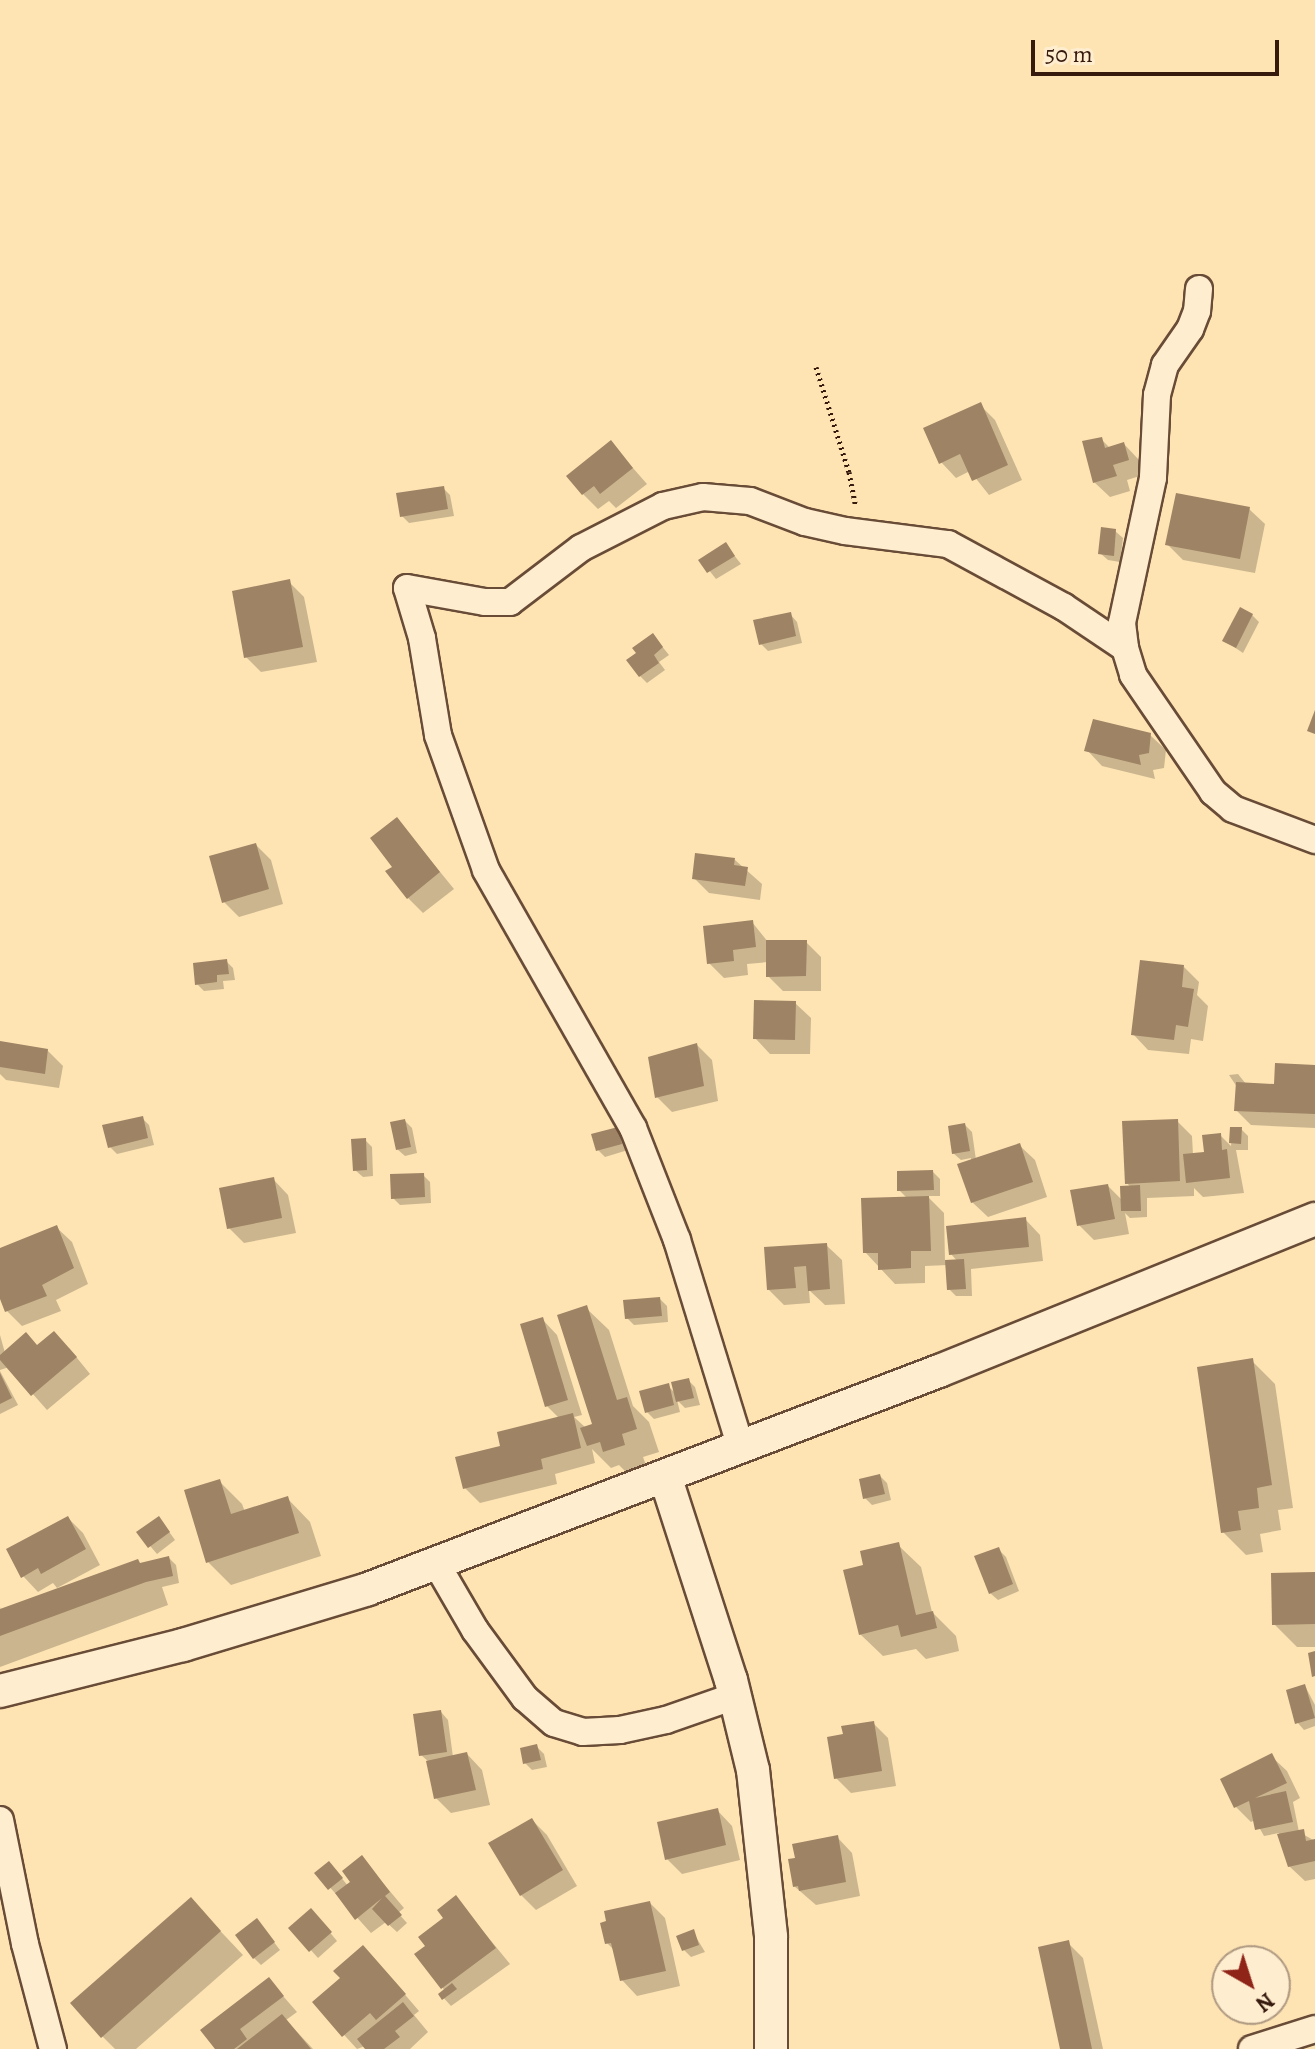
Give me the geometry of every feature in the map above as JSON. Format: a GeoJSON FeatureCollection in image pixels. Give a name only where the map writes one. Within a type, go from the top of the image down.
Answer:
{"type":"FeatureCollection","features":[{"type":"Feature","properties":{"kind":"street"},"geometry":{"type":"LineString","coordinates":[[1199,289],[1197,311],[1190,329],[1165,365],[1157,395],[1153,478],[1122,623],[1125,648],[1133,675],[1213,792],[1233,809],[1315,840]]}},
{"type":"Feature","properties":{"kind":"street"},"geometry":{"type":"LineString","coordinates":[[741,1448],[677,1240],[633,1128],[486,870],[438,735],[422,638],[407,588],[485,602],[510,602],[581,548],[663,506],[703,497],[750,501],[805,522],[861,533],[948,544],[1064,607],[1125,648]]}},
{"type":"Feature","properties":{"kind":"street"},"geometry":{"type":"LineString","coordinates":[[0,1691],[183,1645],[368,1589],[741,1448],[1315,1219]]}},
{"type":"Feature","properties":{"kind":"street"},"geometry":{"type":"LineString","coordinates":[[665,1476],[735,1696],[753,1770],[771,1937],[771,2049]]}},
{"type":"Feature","properties":{"kind":"street"},"geometry":{"type":"LineString","coordinates":[[436,1563],[475,1630],[525,1698],[554,1723],[583,1732],[620,1730],[666,1720],[735,1696]]}},
{"type":"Feature","properties":{"kind":"street"},"geometry":{"type":"LineString","coordinates":[[0,1820],[25,1944],[53,2049]]}},
{"type":"Feature","properties":{"kind":"street"},"geometry":{"type":"LineString","coordinates":[[1252,2049],[1315,2029]]}},
{"type":"Feature","properties":{"kind":"path"},"geometry":{"type":"LineString","coordinates":[[816,367],[849,472],[861,533]]}},
{"type":"Feature","properties":{"kind":"building"},"geometry":{"type":"Polygon","coordinates":[[[981,402],[1008,465],[972,481],[960,454],[939,464],[923,428],[981,402]]]}},
{"type":"Feature","properties":{"kind":"building"},"geometry":{"type":"Polygon","coordinates":[[[1102,437],[1105,448],[1124,442],[1129,460],[1113,465],[1117,476],[1093,483],[1082,441],[1102,437]]]}},
{"type":"Feature","properties":{"kind":"building"},"geometry":{"type":"Polygon","coordinates":[[[611,440],[633,468],[600,494],[594,486],[582,495],[566,476],[611,440]]]}},
{"type":"Feature","properties":{"kind":"building"},"geometry":{"type":"Polygon","coordinates":[[[444,486],[448,509],[400,517],[396,493],[444,486]]]}},
{"type":"Feature","properties":{"kind":"building"},"geometry":{"type":"Polygon","coordinates":[[[1176,493],[1250,507],[1240,559],[1165,545],[1176,493]]]}},
{"type":"Feature","properties":{"kind":"building"},"geometry":{"type":"Polygon","coordinates":[[[1101,527],[1116,529],[1114,556],[1098,554],[1101,527]]]}},
{"type":"Feature","properties":{"kind":"building"},"geometry":{"type":"Polygon","coordinates":[[[726,542],[735,556],[707,573],[698,560],[726,542]]]}},
{"type":"Feature","properties":{"kind":"building"},"geometry":{"type":"Polygon","coordinates":[[[290,579],[303,647],[244,658],[232,591],[290,579]]]}},
{"type":"Feature","properties":{"kind":"building"},"geometry":{"type":"Polygon","coordinates":[[[1240,607],[1253,614],[1236,648],[1222,641],[1240,607]]]}},
{"type":"Feature","properties":{"kind":"building"},"geometry":{"type":"Polygon","coordinates":[[[791,612],[796,636],[759,645],[753,620],[791,612]]]}},
{"type":"Feature","properties":{"kind":"building"},"geometry":{"type":"Polygon","coordinates":[[[653,633],[663,647],[654,655],[659,663],[639,677],[626,660],[636,653],[632,648],[653,633]]]}},
{"type":"Feature","properties":{"kind":"building"},"geometry":{"type":"Polygon","coordinates":[[[1315,710],[1315,734],[1307,731],[1315,710]]]}},
{"type":"Feature","properties":{"kind":"building"},"geometry":{"type":"Polygon","coordinates":[[[1093,719],[1151,733],[1149,753],[1139,755],[1141,765],[1084,751],[1093,719]]]}},
{"type":"Feature","properties":{"kind":"building"},"geometry":{"type":"Polygon","coordinates":[[[397,817],[440,872],[407,899],[385,871],[392,867],[370,838],[397,817]]]}},
{"type":"Feature","properties":{"kind":"building"},"geometry":{"type":"Polygon","coordinates":[[[256,843],[269,889],[222,903],[209,856],[256,843]]]}},
{"type":"Feature","properties":{"kind":"building"},"geometry":{"type":"Polygon","coordinates":[[[695,853],[735,858],[734,865],[748,867],[745,886],[692,879],[695,853]]]}},
{"type":"Feature","properties":{"kind":"building"},"geometry":{"type":"Polygon","coordinates":[[[753,920],[756,947],[733,950],[734,961],[707,964],[703,926],[753,920]]]}},
{"type":"Feature","properties":{"kind":"building"},"geometry":{"type":"Polygon","coordinates":[[[766,940],[807,940],[806,976],[766,977],[766,940]]]}},
{"type":"Feature","properties":{"kind":"building"},"geometry":{"type":"Polygon","coordinates":[[[227,959],[229,974],[217,975],[217,982],[195,985],[193,963],[227,959]]]}},
{"type":"Feature","properties":{"kind":"building"},"geometry":{"type":"Polygon","coordinates":[[[1140,960],[1184,965],[1182,987],[1194,989],[1188,1027],[1176,1025],[1174,1040],[1131,1035],[1140,960]]]}},
{"type":"Feature","properties":{"kind":"building"},"geometry":{"type":"Polygon","coordinates":[[[754,1000],[796,1001],[795,1040],[753,1039],[754,1000]]]}},
{"type":"Feature","properties":{"kind":"building"},"geometry":{"type":"Polygon","coordinates":[[[0,1041],[48,1049],[45,1074],[0,1067],[0,1041]]]}},
{"type":"Feature","properties":{"kind":"building"},"geometry":{"type":"Polygon","coordinates":[[[697,1043],[704,1086],[655,1098],[648,1057],[697,1043]]]}},
{"type":"Feature","properties":{"kind":"building"},"geometry":{"type":"Polygon","coordinates":[[[1275,1063],[1315,1065],[1315,1114],[1234,1111],[1236,1082],[1274,1084],[1275,1063]]]}},
{"type":"Feature","properties":{"kind":"building"},"geometry":{"type":"Polygon","coordinates":[[[143,1116],[148,1138],[108,1148],[102,1125],[143,1116]]]}},
{"type":"Feature","properties":{"kind":"building"},"geometry":{"type":"Polygon","coordinates":[[[405,1119],[411,1147],[396,1150],[390,1122],[405,1119]]]}},
{"type":"Feature","properties":{"kind":"building"},"geometry":{"type":"Polygon","coordinates":[[[1178,1119],[1180,1181],[1125,1184],[1122,1121],[1178,1119]]]}},
{"type":"Feature","properties":{"kind":"building"},"geometry":{"type":"Polygon","coordinates":[[[965,1123],[970,1151],[952,1154],[948,1126],[965,1123]]]}},
{"type":"Feature","properties":{"kind":"building"},"geometry":{"type":"Polygon","coordinates":[[[618,1127],[622,1144],[596,1151],[591,1134],[618,1127]]]}},
{"type":"Feature","properties":{"kind":"building"},"geometry":{"type":"Polygon","coordinates":[[[1230,1127],[1242,1127],[1241,1144],[1229,1143],[1230,1127]]]}},
{"type":"Feature","properties":{"kind":"building"},"geometry":{"type":"Polygon","coordinates":[[[1221,1133],[1222,1150],[1227,1149],[1230,1178],[1186,1183],[1183,1154],[1204,1152],[1202,1135],[1221,1133]]]}},
{"type":"Feature","properties":{"kind":"building"},"geometry":{"type":"Polygon","coordinates":[[[366,1138],[367,1170],[353,1171],[351,1139],[366,1138]]]}},
{"type":"Feature","properties":{"kind":"building"},"geometry":{"type":"Polygon","coordinates":[[[1020,1143],[1033,1182],[971,1203],[957,1164],[1020,1143]]]}},
{"type":"Feature","properties":{"kind":"building"},"geometry":{"type":"Polygon","coordinates":[[[933,1170],[934,1190],[897,1191],[897,1171],[933,1170]]]}},
{"type":"Feature","properties":{"kind":"building"},"geometry":{"type":"Polygon","coordinates":[[[424,1173],[425,1197],[391,1199],[390,1174],[424,1173]]]}},
{"type":"Feature","properties":{"kind":"building"},"geometry":{"type":"Polygon","coordinates":[[[274,1177],[282,1218],[227,1229],[219,1188],[274,1177]]]}},
{"type":"Feature","properties":{"kind":"building"},"geometry":{"type":"Polygon","coordinates":[[[1108,1184],[1115,1219],[1077,1226],[1070,1190],[1108,1184]]]}},
{"type":"Feature","properties":{"kind":"building"},"geometry":{"type":"Polygon","coordinates":[[[1140,1185],[1141,1211],[1121,1211],[1120,1186],[1140,1185]]]}},
{"type":"Feature","properties":{"kind":"building"},"geometry":{"type":"Polygon","coordinates":[[[929,1196],[931,1251],[911,1251],[911,1268],[878,1270],[878,1253],[863,1253],[861,1198],[929,1196]]]}},
{"type":"Feature","properties":{"kind":"building"},"geometry":{"type":"Polygon","coordinates":[[[1026,1217],[1029,1247],[949,1255],[946,1226],[1026,1217]]]}},
{"type":"Feature","properties":{"kind":"building"},"geometry":{"type":"Polygon","coordinates":[[[57,1225],[74,1268],[42,1285],[47,1296],[5,1312],[0,1299],[0,1248],[57,1225]]]}},
{"type":"Feature","properties":{"kind":"building"},"geometry":{"type":"Polygon","coordinates":[[[827,1243],[830,1289],[808,1291],[806,1266],[794,1267],[796,1288],[767,1290],[764,1247],[827,1243]]]}},
{"type":"Feature","properties":{"kind":"building"},"geometry":{"type":"Polygon","coordinates":[[[964,1259],[966,1289],[947,1290],[945,1260],[964,1259]]]}},
{"type":"Feature","properties":{"kind":"building"},"geometry":{"type":"Polygon","coordinates":[[[660,1297],[662,1316],[625,1319],[623,1300],[660,1297]]]}},
{"type":"Feature","properties":{"kind":"building"},"geometry":{"type":"Polygon","coordinates":[[[587,1305],[617,1400],[627,1397],[637,1429],[622,1434],[625,1445],[603,1452],[600,1442],[587,1446],[580,1428],[592,1424],[557,1315],[587,1305]]]}},
{"type":"Feature","properties":{"kind":"building"},"geometry":{"type":"Polygon","coordinates":[[[543,1317],[568,1400],[545,1407],[520,1324],[543,1317]]]}},
{"type":"Feature","properties":{"kind":"building"},"geometry":{"type":"Polygon","coordinates":[[[54,1331],[77,1357],[31,1396],[0,1360],[0,1355],[26,1332],[37,1345],[54,1331]]]}},
{"type":"Feature","properties":{"kind":"building"},"geometry":{"type":"Polygon","coordinates":[[[1253,1358],[1272,1485],[1257,1488],[1259,1508],[1238,1511],[1241,1530],[1221,1533],[1197,1367],[1253,1358]]]}},
{"type":"Feature","properties":{"kind":"building"},"geometry":{"type":"Polygon","coordinates":[[[0,1373],[12,1398],[0,1404],[0,1373]]]}},
{"type":"Feature","properties":{"kind":"building"},"geometry":{"type":"Polygon","coordinates":[[[689,1378],[694,1398],[676,1402],[671,1382],[689,1378]]]}},
{"type":"Feature","properties":{"kind":"building"},"geometry":{"type":"Polygon","coordinates":[[[669,1383],[674,1405],[645,1413],[639,1391],[669,1383]]]}},
{"type":"Feature","properties":{"kind":"building"},"geometry":{"type":"Polygon","coordinates":[[[573,1413],[581,1448],[541,1459],[543,1469],[463,1489],[455,1457],[500,1446],[497,1432],[573,1413]]]}},
{"type":"Feature","properties":{"kind":"building"},"geometry":{"type":"Polygon","coordinates":[[[880,1474],[885,1494],[863,1499],[859,1479],[880,1474]]]}},
{"type":"Feature","properties":{"kind":"building"},"geometry":{"type":"Polygon","coordinates":[[[220,1479],[231,1514],[288,1496],[299,1533],[206,1563],[184,1490],[220,1479]]]}},
{"type":"Feature","properties":{"kind":"building"},"geometry":{"type":"Polygon","coordinates":[[[68,1516],[86,1549],[41,1574],[38,1568],[21,1578],[6,1549],[68,1516]]]}},
{"type":"Feature","properties":{"kind":"building"},"geometry":{"type":"Polygon","coordinates":[[[159,1516],[170,1532],[148,1548],[136,1532],[159,1516]]]}},
{"type":"Feature","properties":{"kind":"building"},"geometry":{"type":"Polygon","coordinates":[[[899,1542],[916,1615],[933,1611],[937,1628],[901,1637],[898,1625],[859,1635],[843,1570],[863,1565],[860,1551],[899,1542]]]}},
{"type":"Feature","properties":{"kind":"building"},"geometry":{"type":"Polygon","coordinates":[[[999,1547],[1013,1584],[989,1594],[974,1556],[999,1547]]]}},
{"type":"Feature","properties":{"kind":"building"},"geometry":{"type":"Polygon","coordinates":[[[169,1556],[173,1576],[146,1582],[0,1636],[0,1609],[138,1559],[140,1563],[169,1556]]]}},
{"type":"Feature","properties":{"kind":"building"},"geometry":{"type":"Polygon","coordinates":[[[1315,1572],[1315,1624],[1272,1625],[1271,1573],[1315,1572]]]}},
{"type":"Feature","properties":{"kind":"building"},"geometry":{"type":"Polygon","coordinates":[[[1315,1651],[1315,1676],[1312,1677],[1308,1653],[1315,1651]]]}},
{"type":"Feature","properties":{"kind":"building"},"geometry":{"type":"Polygon","coordinates":[[[1305,1684],[1315,1718],[1295,1724],[1286,1690],[1305,1684]]]}},
{"type":"Feature","properties":{"kind":"building"},"geometry":{"type":"Polygon","coordinates":[[[441,1710],[447,1752],[419,1756],[413,1714],[441,1710]]]}},
{"type":"Feature","properties":{"kind":"building"},"geometry":{"type":"Polygon","coordinates":[[[874,1721],[882,1771],[834,1779],[827,1737],[843,1734],[841,1726],[874,1721]]]}},
{"type":"Feature","properties":{"kind":"building"},"geometry":{"type":"Polygon","coordinates":[[[537,1744],[541,1760],[523,1764],[520,1748],[537,1744]]]}},
{"type":"Feature","properties":{"kind":"building"},"geometry":{"type":"Polygon","coordinates":[[[467,1752],[476,1790],[434,1799],[426,1761],[467,1752]]]}},
{"type":"Feature","properties":{"kind":"building"},"geometry":{"type":"Polygon","coordinates":[[[1272,1753],[1287,1783],[1255,1798],[1286,1791],[1293,1822],[1255,1830],[1249,1801],[1234,1808],[1220,1779],[1272,1753]]]}},
{"type":"Feature","properties":{"kind":"building"},"geometry":{"type":"Polygon","coordinates":[[[718,1808],[726,1845],[665,1860],[657,1822],[718,1808]]]}},
{"type":"Feature","properties":{"kind":"building"},"geometry":{"type":"Polygon","coordinates":[[[532,1818],[563,1870],[520,1896],[488,1843],[532,1818]]]}},
{"type":"Feature","properties":{"kind":"building"},"geometry":{"type":"Polygon","coordinates":[[[1304,1829],[1306,1841],[1315,1839],[1315,1861],[1288,1867],[1277,1834],[1304,1829]]]}},
{"type":"Feature","properties":{"kind":"building"},"geometry":{"type":"Polygon","coordinates":[[[838,1835],[846,1882],[799,1891],[798,1886],[793,1887],[788,1859],[795,1858],[792,1844],[838,1835]]]}},
{"type":"Feature","properties":{"kind":"building"},"geometry":{"type":"Polygon","coordinates":[[[362,1855],[390,1892],[385,1896],[402,1915],[388,1926],[372,1909],[382,1898],[355,1920],[335,1893],[350,1882],[342,1871],[362,1855]]]}},
{"type":"Feature","properties":{"kind":"building"},"geometry":{"type":"Polygon","coordinates":[[[329,1861],[343,1878],[328,1890],[314,1873],[329,1861]]]}},
{"type":"Feature","properties":{"kind":"building"},"geometry":{"type":"Polygon","coordinates":[[[456,1895],[496,1948],[441,1989],[414,1954],[425,1946],[418,1937],[443,1918],[437,1910],[456,1895]]]}},
{"type":"Feature","properties":{"kind":"building"},"geometry":{"type":"Polygon","coordinates":[[[191,1897],[221,1931],[101,2038],[70,2003],[191,1897]]]}},
{"type":"Feature","properties":{"kind":"building"},"geometry":{"type":"Polygon","coordinates":[[[650,1901],[666,1971],[620,1981],[611,1943],[605,1944],[600,1923],[606,1921],[604,1911],[650,1901]]]}},
{"type":"Feature","properties":{"kind":"building"},"geometry":{"type":"Polygon","coordinates":[[[311,1908],[332,1932],[309,1952],[288,1928],[311,1908]]]}},
{"type":"Feature","properties":{"kind":"building"},"geometry":{"type":"Polygon","coordinates":[[[257,1918],[275,1942],[253,1959],[235,1935],[257,1918]]]}},
{"type":"Feature","properties":{"kind":"building"},"geometry":{"type":"Polygon","coordinates":[[[694,1929],[699,1945],[682,1951],[676,1936],[694,1929]]]}},
{"type":"Feature","properties":{"kind":"building"},"geometry":{"type":"Polygon","coordinates":[[[1069,1940],[1092,2049],[1060,2049],[1038,1947],[1069,1940]]]}},
{"type":"Feature","properties":{"kind":"building"},"geometry":{"type":"Polygon","coordinates":[[[363,1945],[406,1994],[376,2020],[370,2013],[342,2037],[312,2002],[340,1978],[333,1971],[363,1945]]]}},
{"type":"Feature","properties":{"kind":"building"},"geometry":{"type":"Polygon","coordinates":[[[269,1977],[284,1996],[240,2029],[247,2039],[234,2049],[215,2049],[200,2030],[269,1977]]]}},
{"type":"Feature","properties":{"kind":"building"},"geometry":{"type":"Polygon","coordinates":[[[452,1983],[457,1989],[442,2000],[438,1994],[452,1983]]]}},
{"type":"Feature","properties":{"kind":"building"},"geometry":{"type":"Polygon","coordinates":[[[403,2002],[414,2016],[395,2031],[400,2037],[384,2049],[365,2049],[357,2039],[403,2002]]]}},
{"type":"Feature","properties":{"kind":"building"},"geometry":{"type":"Polygon","coordinates":[[[282,2014],[311,2049],[237,2049],[282,2014]]]}}]}
